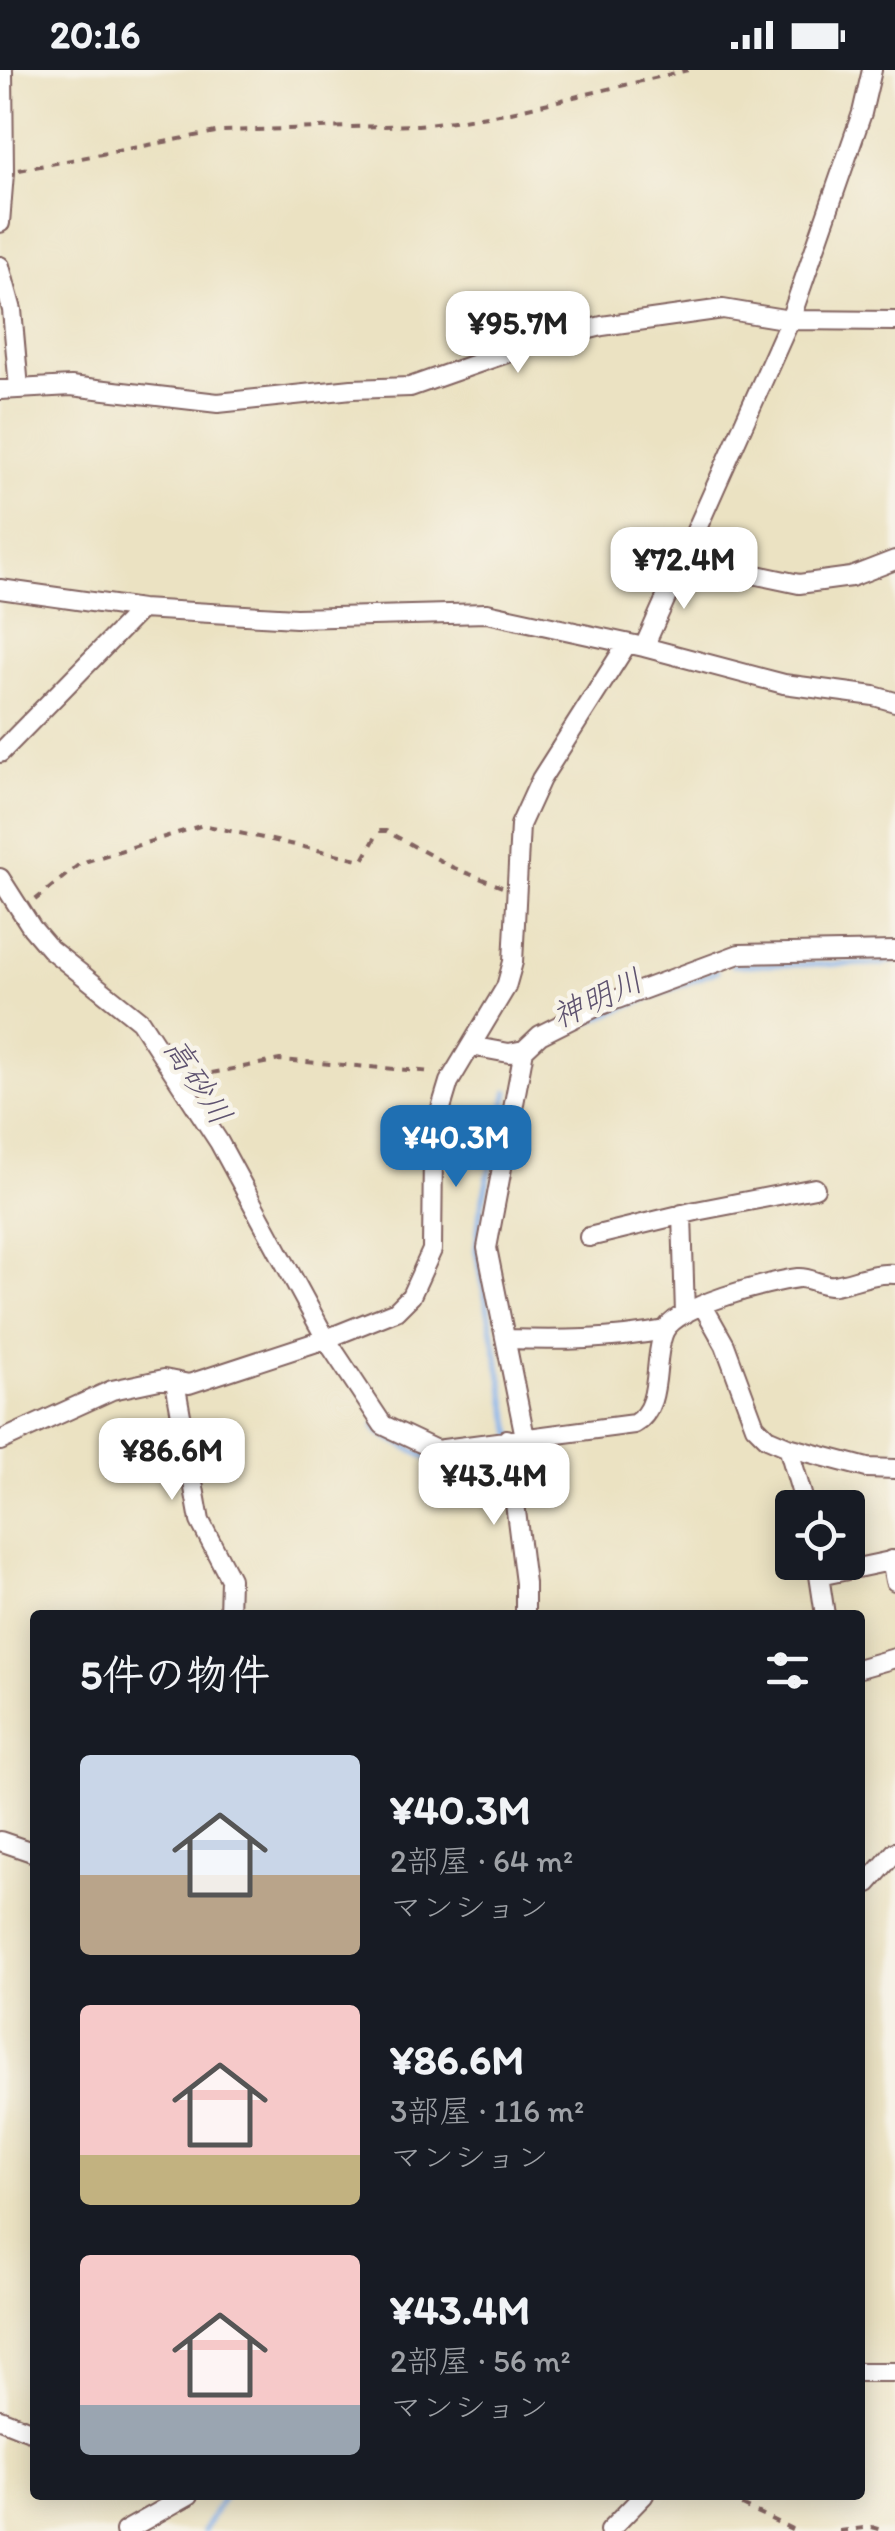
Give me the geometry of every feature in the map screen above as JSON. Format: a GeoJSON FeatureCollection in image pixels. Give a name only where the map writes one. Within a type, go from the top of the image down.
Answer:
{"type":"FeatureCollection","features":[{"type":"Feature","properties":{"kind":"street"},"geometry":{"type":"LineString","coordinates":[[0,223],[4,173],[3,70]]}},
{"type":"Feature","properties":{"kind":"street"},"geometry":{"type":"LineString","coordinates":[[0,1441],[112,1390],[164,1379],[189,1384],[326,1340],[396,1312],[412,1296],[432,1250],[433,1151],[439,1115],[454,1074],[506,987],[513,962],[520,825],[530,800],[635,646],[682,559],[790,320],[862,114],[872,70]]}},
{"type":"Feature","properties":{"kind":"street"},"geometry":{"type":"LineString","coordinates":[[0,266],[12,310],[10,389],[71,386],[218,403],[410,387],[541,342],[602,326],[723,309],[790,320],[895,321]]}},
{"type":"Feature","properties":{"kind":"street"},"geometry":{"type":"LineString","coordinates":[[682,559],[798,584],[852,578],[895,560]]}},
{"type":"Feature","properties":{"kind":"street"},"geometry":{"type":"LineString","coordinates":[[0,588],[141,609],[296,618],[487,613],[784,684],[895,702]]}},
{"type":"Feature","properties":{"kind":"street"},"geometry":{"type":"LineString","coordinates":[[0,753],[141,609]]}},
{"type":"Feature","properties":{"kind":"street"},"geometry":{"type":"LineString","coordinates":[[0,878],[50,949],[140,1021],[219,1142],[326,1340],[383,1425],[436,1450],[634,1424],[644,1418],[650,1405],[664,1330]]}},
{"type":"Feature","properties":{"kind":"street"},"geometry":{"type":"LineString","coordinates":[[471,1046],[509,1053],[524,1050],[540,1035],[596,1007],[739,954],[895,951]]}},
{"type":"Feature","properties":{"kind":"street"},"geometry":{"type":"LineString","coordinates":[[524,1050],[487,1248],[507,1338],[525,1610]]}},
{"type":"Feature","properties":{"kind":"street"},"geometry":{"type":"LineString","coordinates":[[589,1238],[682,1214],[815,1188]]}},
{"type":"Feature","properties":{"kind":"street"},"geometry":{"type":"LineString","coordinates":[[682,1214],[694,1310],[725,1345],[755,1426],[767,1438],[788,1447],[867,1468],[895,1468]]}},
{"type":"Feature","properties":{"kind":"street"},"geometry":{"type":"LineString","coordinates":[[507,1338],[570,1342],[621,1338],[664,1330],[694,1310],[745,1290],[803,1277],[830,1286],[882,1272],[895,1274]]}},
{"type":"Feature","properties":{"kind":"street"},"geometry":{"type":"LineString","coordinates":[[175,1382],[200,1522],[230,1578],[228,1610]]}},
{"type":"Feature","properties":{"kind":"street"},"geometry":{"type":"LineString","coordinates":[[788,1447],[801,1490]]}},
{"type":"Feature","properties":{"kind":"street"},"geometry":{"type":"LineString","coordinates":[[865,1563],[893,1560],[895,1581]]}},
{"type":"Feature","properties":{"kind":"street"},"geometry":{"type":"LineString","coordinates":[[820,1580],[824,1610]]}},
{"type":"Feature","properties":{"kind":"street"},"geometry":{"type":"LineString","coordinates":[[865,1667],[895,1658]]}},
{"type":"Feature","properties":{"kind":"street"},"geometry":{"type":"LineString","coordinates":[[0,1841],[30,1850]]}},
{"type":"Feature","properties":{"kind":"street"},"geometry":{"type":"LineString","coordinates":[[865,1882],[895,1852]]}},
{"type":"Feature","properties":{"kind":"street"},"geometry":{"type":"LineString","coordinates":[[865,2372],[895,2372]]}},
{"type":"Feature","properties":{"kind":"street"},"geometry":{"type":"LineString","coordinates":[[0,2419],[30,2430]]}},
{"type":"Feature","properties":{"kind":"street"},"geometry":{"type":"LineString","coordinates":[[125,2531],[180,2500]]}},
{"type":"Feature","properties":{"kind":"street"},"geometry":{"type":"LineString","coordinates":[[610,2531],[639,2500]]}},
{"type":"Feature","properties":{"kind":"path"},"geometry":{"type":"LineString","coordinates":[[4,173],[221,131],[462,120],[688,70]]}},
{"type":"Feature","properties":{"kind":"path"},"geometry":{"type":"LineString","coordinates":[[22,912],[81,863],[203,825],[363,860],[379,831],[386,831],[452,867],[516,893]]}},
{"type":"Feature","properties":{"kind":"path"},"geometry":{"type":"LineString","coordinates":[[178,1080],[280,1060],[454,1074]]}},
{"type":"Feature","properties":{"kind":"path"},"geometry":{"type":"LineString","coordinates":[[732,2500],[796,2531]]}},
{"type":"Feature","properties":{"kind":"path"},"geometry":{"type":"LineString","coordinates":[[840,2531],[872,2526],[886,2531]]}},
{"type":"Feature","properties":{"kind":"waterway","name":"神明川"},"geometry":{"type":"LineString","coordinates":[[732,965],[883,964],[895,960]]}},
{"type":"Feature","properties":{"kind":"waterway","name":"神明川"},"geometry":{"type":"LineString","coordinates":[[530,1060],[573,1028],[717,971]]}},
{"type":"Feature","properties":{"kind":"waterway","name":"神明川"},"geometry":{"type":"LineString","coordinates":[[508,1091],[480,1212],[476,1250],[518,1462]]}},
{"type":"Feature","properties":{"kind":"waterway","name":"高砂川"},"geometry":{"type":"LineString","coordinates":[[374,1426],[378,1432],[435,1462],[482,1452]]}},
{"type":"Feature","properties":{"kind":"waterway","name":"神明川"},"geometry":{"type":"LineString","coordinates":[[204,2531],[221,2500]]}}]}
